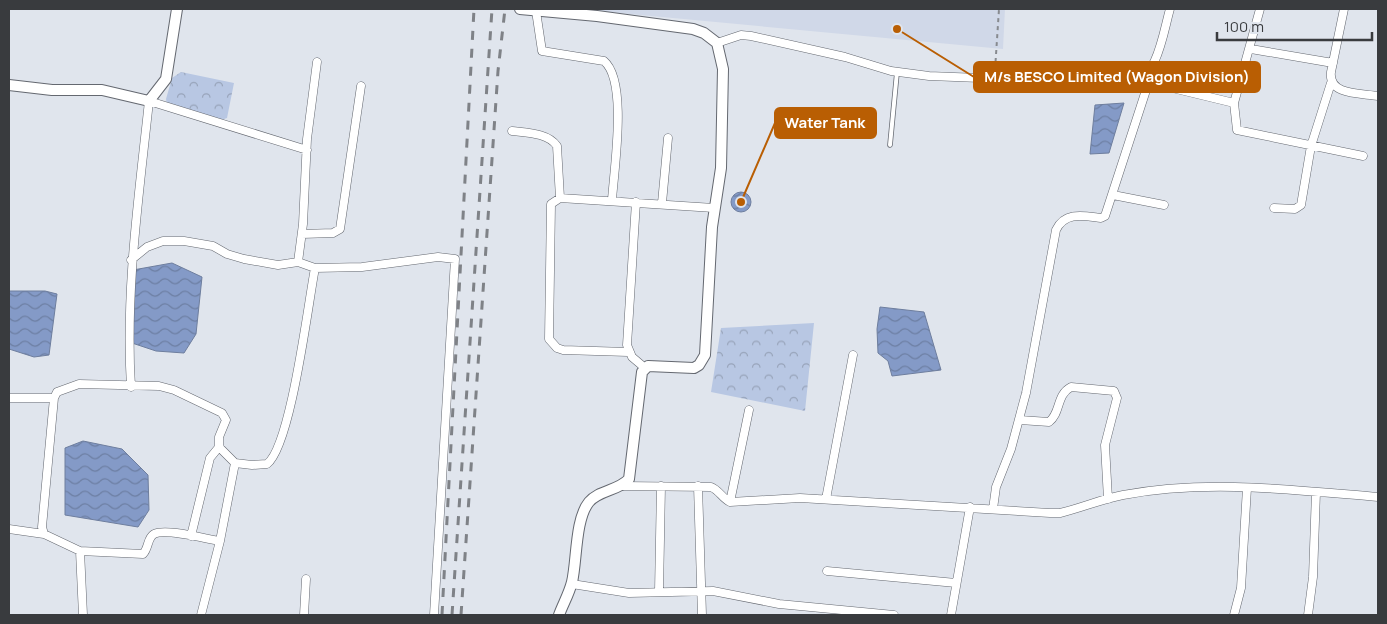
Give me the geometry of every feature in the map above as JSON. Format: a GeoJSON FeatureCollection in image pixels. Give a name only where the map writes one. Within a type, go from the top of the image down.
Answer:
{"type":"FeatureCollection","features":[{"type":"Feature","properties":{"kind":"street"},"geometry":{"type":"LineString","coordinates":[[131,387],[129,355],[131,260],[149,101],[166,79],[177,9]]}},
{"type":"Feature","properties":{"kind":"street"},"geometry":{"type":"LineString","coordinates":[[520,9],[597,16],[693,29],[704,33],[717,43],[722,58],[720,176],[714,208],[707,296],[707,330],[702,361],[694,368],[645,368],[628,352],[626,338],[636,202]]}},
{"type":"Feature","properties":{"kind":"street"},"geometry":{"type":"LineString","coordinates":[[993,509],[996,487],[1012,449],[1020,420],[1056,230],[1059,224],[1070,216],[1104,217],[1113,195],[1170,9]]}},
{"type":"Feature","properties":{"kind":"street"},"geometry":{"type":"LineString","coordinates":[[1260,9],[1251,49],[1234,103],[1237,130],[1362,156]]}},
{"type":"Feature","properties":{"kind":"street"},"geometry":{"type":"LineString","coordinates":[[1274,208],[1295,209],[1301,205],[1311,146],[1331,83],[1344,9]]}},
{"type":"Feature","properties":{"kind":"street"},"geometry":{"type":"LineString","coordinates":[[536,10],[542,51],[604,61],[610,66],[618,98],[612,200]]}},
{"type":"Feature","properties":{"kind":"street"},"geometry":{"type":"LineString","coordinates":[[717,43],[741,35],[751,36],[827,52],[897,72],[994,80],[1123,84],[1139,82],[1148,78],[1168,86],[1234,103]]}},
{"type":"Feature","properties":{"kind":"street"},"geometry":{"type":"LineString","coordinates":[[1251,49],[1333,63]]}},
{"type":"Feature","properties":{"kind":"street"},"geometry":{"type":"LineString","coordinates":[[298,262],[302,234],[307,150],[317,62]]}},
{"type":"Feature","properties":{"kind":"street"},"geometry":{"type":"LineString","coordinates":[[1331,83],[1338,90],[1378,96]]}},
{"type":"Feature","properties":{"kind":"street"},"geometry":{"type":"LineString","coordinates":[[9,85],[52,90],[102,90],[149,101],[307,150]]}},
{"type":"Feature","properties":{"kind":"street"},"geometry":{"type":"LineString","coordinates":[[302,234],[334,233],[340,229],[360,86]]}},
{"type":"Feature","properties":{"kind":"street"},"geometry":{"type":"LineString","coordinates":[[512,131],[547,137],[553,140],[557,146],[560,198]]}},
{"type":"Feature","properties":{"kind":"street"},"geometry":{"type":"LineString","coordinates":[[662,203],[668,138]]}},
{"type":"Feature","properties":{"kind":"street"},"geometry":{"type":"LineString","coordinates":[[1113,195],[1164,205]]}},
{"type":"Feature","properties":{"kind":"street"},"geometry":{"type":"LineString","coordinates":[[628,352],[563,350],[556,348],[549,339],[551,204],[560,198],[662,203],[714,208]]}},
{"type":"Feature","properties":{"kind":"street"},"geometry":{"type":"LineString","coordinates":[[131,260],[147,247],[163,241],[184,241],[213,246],[227,254],[244,259],[278,265],[298,262],[315,268],[362,267],[438,256],[455,260],[434,615]]}},
{"type":"Feature","properties":{"kind":"street"},"geometry":{"type":"LineString","coordinates":[[219,447],[235,463],[267,464],[276,453],[294,390],[315,268]]}},
{"type":"Feature","properties":{"kind":"street"},"geometry":{"type":"LineString","coordinates":[[826,499],[853,356]]}},
{"type":"Feature","properties":{"kind":"street"},"geometry":{"type":"LineString","coordinates":[[623,486],[629,479],[633,464],[639,388],[645,368]]}},
{"type":"Feature","properties":{"kind":"street"},"geometry":{"type":"LineString","coordinates":[[44,534],[42,518],[54,398],[57,392],[79,384],[131,387],[159,386],[174,390],[222,413],[226,420],[219,437],[219,447],[210,458],[191,536]]}},
{"type":"Feature","properties":{"kind":"street"},"geometry":{"type":"LineString","coordinates":[[1020,420],[1049,422],[1055,414],[1060,396],[1071,387],[1114,391],[1117,398],[1105,445],[1108,500]]}},
{"type":"Feature","properties":{"kind":"street"},"geometry":{"type":"LineString","coordinates":[[9,398],[54,398]]}},
{"type":"Feature","properties":{"kind":"street"},"geometry":{"type":"LineString","coordinates":[[730,502],[749,410]]}},
{"type":"Feature","properties":{"kind":"street"},"geometry":{"type":"LineString","coordinates":[[201,615],[220,541],[235,463]]}},
{"type":"Feature","properties":{"kind":"street"},"geometry":{"type":"LineString","coordinates":[[559,615],[572,584],[580,529],[589,502],[596,497],[623,486],[698,486],[717,489],[723,498],[730,502],[791,498],[826,499],[1060,513],[1122,496],[1200,487],[1247,488],[1378,497]]}},
{"type":"Feature","properties":{"kind":"street"},"geometry":{"type":"LineString","coordinates":[[659,592],[661,486]]}},
{"type":"Feature","properties":{"kind":"street"},"geometry":{"type":"LineString","coordinates":[[698,486],[702,615]]}},
{"type":"Feature","properties":{"kind":"street"},"geometry":{"type":"LineString","coordinates":[[1234,615],[1241,588],[1247,488]]}},
{"type":"Feature","properties":{"kind":"street"},"geometry":{"type":"LineString","coordinates":[[1308,615],[1313,576],[1316,492]]}},
{"type":"Feature","properties":{"kind":"street"},"geometry":{"type":"LineString","coordinates":[[950,615],[970,507]]}},
{"type":"Feature","properties":{"kind":"street"},"geometry":{"type":"LineString","coordinates":[[9,528],[44,534],[80,550],[138,555],[147,550],[150,538],[155,534],[166,532],[220,541]]}},
{"type":"Feature","properties":{"kind":"street"},"geometry":{"type":"LineString","coordinates":[[80,550],[83,615]]}},
{"type":"Feature","properties":{"kind":"street"},"geometry":{"type":"LineString","coordinates":[[827,571],[956,582]]}},
{"type":"Feature","properties":{"kind":"street"},"geometry":{"type":"LineString","coordinates":[[304,615],[306,579]]}},
{"type":"Feature","properties":{"kind":"street"},"geometry":{"type":"LineString","coordinates":[[572,584],[618,592],[700,591],[734,594],[779,604],[894,615]]}},
{"type":"Feature","properties":{"kind":"lane"},"geometry":{"type":"LineString","coordinates":[[890,145],[897,72]]}},
{"type":"Feature","properties":{"kind":"path"},"geometry":{"type":"LineString","coordinates":[[994,80],[999,9]]}},
{"type":"Feature","properties":{"kind":"shaded area"},"geometry":{"type":"Polygon","coordinates":[[[576,9],[1005,9],[1003,49],[576,9]]]}},
{"type":"Feature","properties":{"kind":"green space"},"geometry":{"type":"Polygon","coordinates":[[[181,72],[234,83],[227,118],[216,122],[168,110],[166,99],[172,78],[181,72]]]}},
{"type":"Feature","properties":{"kind":"green space"},"geometry":{"type":"Polygon","coordinates":[[[814,323],[805,411],[711,392],[721,328],[814,323]]]}},
{"type":"Feature","properties":{"kind":"water"},"geometry":{"type":"Polygon","coordinates":[[[1124,103],[1109,153],[1090,154],[1095,105],[1124,103]]]}},
{"type":"Feature","properties":{"kind":"water"},"geometry":{"type":"Polygon","coordinates":[[[741,192],[748,195],[751,202],[748,209],[741,212],[734,209],[731,202],[734,195],[741,192]]]}},
{"type":"Feature","properties":{"kind":"water"},"geometry":{"type":"Polygon","coordinates":[[[172,263],[202,277],[196,334],[184,353],[156,351],[129,342],[133,270],[172,263]]]}},
{"type":"Feature","properties":{"kind":"water"},"geometry":{"type":"Polygon","coordinates":[[[9,291],[45,291],[57,294],[49,355],[34,357],[9,349],[9,291]]]}},
{"type":"Feature","properties":{"kind":"water"},"geometry":{"type":"Polygon","coordinates":[[[880,307],[924,312],[941,370],[892,376],[888,361],[878,353],[877,329],[880,307]]]}},
{"type":"Feature","properties":{"kind":"water"},"geometry":{"type":"Polygon","coordinates":[[[83,441],[122,449],[148,475],[149,510],[138,527],[65,515],[65,448],[83,441]]]}},
{"type":"Feature","properties":{"kind":"railway"},"geometry":{"type":"LineString","coordinates":[[442,615],[474,9]]}},
{"type":"Feature","properties":{"kind":"railway"},"geometry":{"type":"LineString","coordinates":[[452,615],[492,9]]}},
{"type":"Feature","properties":{"kind":"railway"},"geometry":{"type":"LineString","coordinates":[[461,615],[498,71],[505,9]]}},
{"type":"Feature","properties":{"kind":"place","name":"M/s BESCO Limited (Wagon Division)"},"geometry":{"type":"Point","coordinates":[897,29]}},
{"type":"Feature","properties":{"kind":"place","name":"Water Tank"},"geometry":{"type":"Point","coordinates":[741,202]}}]}
